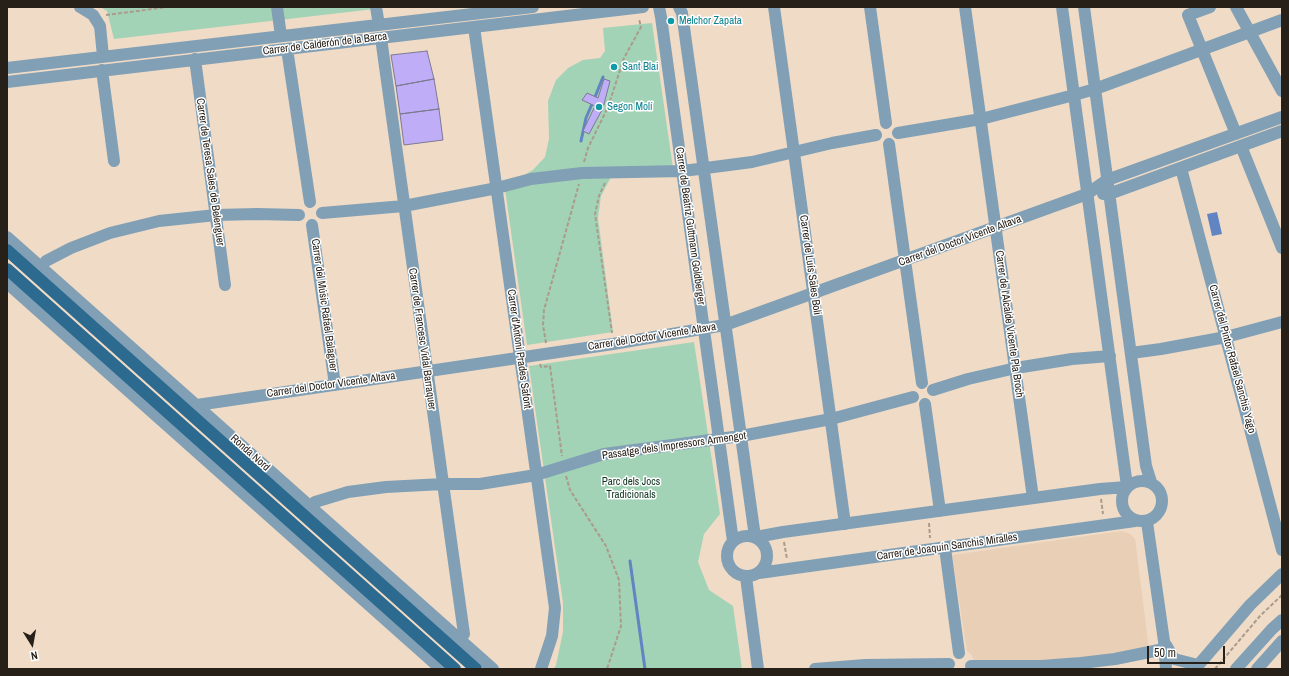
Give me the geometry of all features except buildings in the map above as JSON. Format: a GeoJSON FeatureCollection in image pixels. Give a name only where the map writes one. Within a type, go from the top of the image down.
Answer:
{"type":"FeatureCollection","features":[{"type":"Feature","properties":{"kind":"main road","name":"Ronda Nord"},"geometry":{"type":"LineString","coordinates":[[7,250],[476,669]]}},
{"type":"Feature","properties":{"kind":"main road"},"geometry":{"type":"LineString","coordinates":[[7,269],[455,669]]}},
{"type":"Feature","properties":{"kind":"street"},"geometry":{"type":"LineString","coordinates":[[80,7],[93,15],[100,26],[104,56]]}},
{"type":"Feature","properties":{"kind":"street"},"geometry":{"type":"LineString","coordinates":[[277,7],[281,36]]}},
{"type":"Feature","properties":{"kind":"street"},"geometry":{"type":"LineString","coordinates":[[376,7],[379,25]]}},
{"type":"Feature","properties":{"kind":"street","name":"Carrer de Calderón de la Barca"},"geometry":{"type":"LineString","coordinates":[[7,68],[379,25],[475,10],[533,7]]}},
{"type":"Feature","properties":{"kind":"street","name":"Carrer de Calderón de la Barca"},"geometry":{"type":"LineString","coordinates":[[7,82],[643,7]]}},
{"type":"Feature","properties":{"kind":"street"},"geometry":{"type":"LineString","coordinates":[[659,7],[665,10],[674,7]]}},
{"type":"Feature","properties":{"kind":"street","name":"Carrer de Beatriz Guttmann Goldberger"},"geometry":{"type":"LineString","coordinates":[[659,7],[683,171],[733,541]]}},
{"type":"Feature","properties":{"kind":"street","name":"Carrer de Beatriz Guttmann Goldberger"},"geometry":{"type":"LineString","coordinates":[[679,7],[682,13],[740,436],[756,537]]}},
{"type":"Feature","properties":{"kind":"street","name":"Carrer de Luís Sales Boli"},"geometry":{"type":"LineString","coordinates":[[774,7],[845,524]]}},
{"type":"Feature","properties":{"kind":"street"},"geometry":{"type":"LineString","coordinates":[[870,7],[886,123]]}},
{"type":"Feature","properties":{"kind":"street","name":"Carrer de l'Alcalde Vicente Pla Broch"},"geometry":{"type":"LineString","coordinates":[[965,7],[1033,498]]}},
{"type":"Feature","properties":{"kind":"street"},"geometry":{"type":"LineString","coordinates":[[1062,7],[1127,486],[1121,499],[1122,506],[1124,513],[1141,522]]}},
{"type":"Feature","properties":{"kind":"street"},"geometry":{"type":"LineString","coordinates":[[1084,7],[1146,466],[1151,482],[1160,491],[1162,503],[1158,515],[1141,522]]}},
{"type":"Feature","properties":{"kind":"street"},"geometry":{"type":"LineString","coordinates":[[1210,7],[1188,15],[1236,134]]}},
{"type":"Feature","properties":{"kind":"street"},"geometry":{"type":"LineString","coordinates":[[1236,7],[1282,91]]}},
{"type":"Feature","properties":{"kind":"street"},"geometry":{"type":"LineString","coordinates":[[898,133],[981,119],[1095,89],[1282,20]]}},
{"type":"Feature","properties":{"kind":"street","name":"Carrer d'Antoni Prades Safont"},"geometry":{"type":"LineString","coordinates":[[474,27],[555,608],[552,636],[541,669]]}},
{"type":"Feature","properties":{"kind":"street","name":"Carrer de Francesc Vidal Barraquer"},"geometry":{"type":"LineString","coordinates":[[381,38],[464,634],[460,639]]}},
{"type":"Feature","properties":{"kind":"street"},"geometry":{"type":"LineString","coordinates":[[287,49],[310,202]]}},
{"type":"Feature","properties":{"kind":"street","name":"Carrer de Teresa Sales de Belenguer"},"geometry":{"type":"LineString","coordinates":[[195,59],[225,285]]}},
{"type":"Feature","properties":{"kind":"street"},"geometry":{"type":"LineString","coordinates":[[102,70],[114,161]]}},
{"type":"Feature","properties":{"kind":"street","name":"Carrer del Doctor Vicente Altava"},"geometry":{"type":"LineString","coordinates":[[197,406],[538,355],[725,325],[1088,194],[1107,180],[1282,117]]}},
{"type":"Feature","properties":{"kind":"street"},"geometry":{"type":"LineString","coordinates":[[886,123],[895,126],[898,133],[895,141],[889,144],[881,143],[876,135],[878,128],[886,123]]}},
{"type":"Feature","properties":{"kind":"street","name":"Carrer del Doctor Vicente Altava"},"geometry":{"type":"LineString","coordinates":[[1088,194],[1109,194],[1282,131]]}},
{"type":"Feature","properties":{"kind":"street"},"geometry":{"type":"LineString","coordinates":[[322,213],[404,206],[497,188],[531,179],[582,173],[683,171],[752,162],[832,143],[876,135]]}},
{"type":"Feature","properties":{"kind":"street"},"geometry":{"type":"LineString","coordinates":[[889,144],[922,383]]}},
{"type":"Feature","properties":{"kind":"street"},"geometry":{"type":"LineString","coordinates":[[1241,146],[1282,248]]}},
{"type":"Feature","properties":{"kind":"street","name":"Carrer del Pintor Rafael Sanchis Yago"},"geometry":{"type":"LineString","coordinates":[[1181,168],[1282,550]]}},
{"type":"Feature","properties":{"kind":"street"},"geometry":{"type":"LineString","coordinates":[[310,202],[318,205],[322,213],[320,221],[312,225],[303,223],[299,215],[301,207],[310,202]]}},
{"type":"Feature","properties":{"kind":"street"},"geometry":{"type":"LineString","coordinates":[[46,261],[71,248],[110,233],[159,221],[216,215],[299,215]]}},
{"type":"Feature","properties":{"kind":"street","name":"Carrer del Músic Rafael Balaguer"},"geometry":{"type":"LineString","coordinates":[[312,225],[335,385]]}},
{"type":"Feature","properties":{"kind":"street","name":"Ronda Nord"},"geometry":{"type":"LineString","coordinates":[[7,236],[493,669]]}},
{"type":"Feature","properties":{"kind":"street"},"geometry":{"type":"LineString","coordinates":[[7,283],[441,669]]}},
{"type":"Feature","properties":{"kind":"street"},"geometry":{"type":"LineString","coordinates":[[1131,353],[1226,337],[1282,322]]}},
{"type":"Feature","properties":{"kind":"street"},"geometry":{"type":"LineString","coordinates":[[933,390],[968,379],[1016,368],[1072,359],[1110,356]]}},
{"type":"Feature","properties":{"kind":"street"},"geometry":{"type":"LineString","coordinates":[[922,383],[929,385],[933,390],[932,399],[925,404],[917,402],[913,396],[914,388],[922,383]]}},
{"type":"Feature","properties":{"kind":"street","name":"Passatge dels Impressors Armengot"},"geometry":{"type":"LineString","coordinates":[[315,502],[348,492],[386,487],[480,484],[536,475],[604,454],[740,436],[831,419],[913,396]]}},
{"type":"Feature","properties":{"kind":"street"},"geometry":{"type":"LineString","coordinates":[[925,404],[940,511]]}},
{"type":"Feature","properties":{"kind":"street"},"geometry":{"type":"LineString","coordinates":[[756,537],[766,547],[768,562],[759,573],[746,577],[735,572],[728,563],[727,551],[733,541],[744,536],[756,537],[1100,488],[1127,486],[1138,481],[1151,482]]}},
{"type":"Feature","properties":{"kind":"street"},"geometry":{"type":"LineString","coordinates":[[1141,522],[1164,645],[1166,669]]}},
{"type":"Feature","properties":{"kind":"street","name":"Carrer de Joaquín Sanchis Miralles"},"geometry":{"type":"LineString","coordinates":[[759,573],[1141,522]]}},
{"type":"Feature","properties":{"kind":"street"},"geometry":{"type":"LineString","coordinates":[[945,548],[959,653]]}},
{"type":"Feature","properties":{"kind":"street"},"geometry":{"type":"LineString","coordinates":[[1164,645],[1175,664],[1196,667],[1250,605],[1282,574]]}},
{"type":"Feature","properties":{"kind":"street"},"geometry":{"type":"LineString","coordinates":[[746,577],[758,669]]}},
{"type":"Feature","properties":{"kind":"street"},"geometry":{"type":"LineString","coordinates":[[1236,669],[1282,620]]}},
{"type":"Feature","properties":{"kind":"street"},"geometry":{"type":"LineString","coordinates":[[1257,669],[1282,641]]}},
{"type":"Feature","properties":{"kind":"street"},"geometry":{"type":"LineString","coordinates":[[815,669],[866,667],[950,667],[952,657],[959,653],[968,656],[971,667],[1056,667],[1115,659],[1164,645]]}},
{"type":"Feature","properties":{"kind":"path"},"geometry":{"type":"LineString","coordinates":[[102,15],[168,7]]}},
{"type":"Feature","properties":{"kind":"path"},"geometry":{"type":"LineString","coordinates":[[609,172],[599,196],[595,214],[612,334],[619,333]]}},
{"type":"Feature","properties":{"kind":"path"},"geometry":{"type":"LineString","coordinates":[[538,355],[541,367],[550,366],[564,467],[570,490],[606,546],[619,580],[621,626],[607,669]]}},
{"type":"Feature","properties":{"kind":"path"},"geometry":{"type":"LineString","coordinates":[[1100,488],[1104,526]]}},
{"type":"Feature","properties":{"kind":"path"},"geometry":{"type":"LineString","coordinates":[[927,512],[932,549]]}},
{"type":"Feature","properties":{"kind":"path"},"geometry":{"type":"LineString","coordinates":[[783,532],[788,569]]}},
{"type":"Feature","properties":{"kind":"path"},"geometry":{"type":"LineString","coordinates":[[1215,669],[1260,616],[1282,595]]}},
{"type":"Feature","properties":{"kind":"shaded area"},"geometry":{"type":"Polygon","coordinates":[[[1122,531],[1130,534],[1135,539],[1149,649],[1108,656],[975,664],[972,655],[967,651],[952,555],[1122,531]]]}},
{"type":"Feature","properties":{"kind":"green space"},"geometry":{"type":"Polygon","coordinates":[[[100,7],[392,7],[114,39],[107,11],[100,7]]]}},
{"type":"Feature","properties":{"kind":"green space"},"geometry":{"type":"Polygon","coordinates":[[[652,23],[674,175],[611,177],[601,196],[598,218],[613,332],[527,345],[504,182],[517,179],[533,170],[545,157],[549,139],[548,101],[556,80],[568,68],[583,60],[600,58],[605,51],[603,28],[652,23]]]}},
{"type":"Feature","properties":{"kind":"green space","name":"Parc dels Jocs Tradicionals"},"geometry":{"type":"Polygon","coordinates":[[[694,342],[720,514],[704,534],[698,562],[709,590],[733,606],[742,669],[554,669],[563,632],[563,603],[529,366],[694,342]]]}},
{"type":"Feature","properties":{"kind":"water"},"geometry":{"type":"Polygon","coordinates":[[[1217,212],[1222,234],[1212,236],[1207,214],[1217,212]]]}},
{"type":"Feature","properties":{"kind":"waterway"},"geometry":{"type":"LineString","coordinates":[[595,97],[603,77]]}},
{"type":"Feature","properties":{"kind":"waterway"},"geometry":{"type":"LineString","coordinates":[[581,141],[586,118],[592,104]]}},
{"type":"Feature","properties":{"kind":"waterway"},"geometry":{"type":"LineString","coordinates":[[630,561],[645,669]]}},
{"type":"Feature","properties":{"kind":"place","name":"Melchor Zapata"},"geometry":{"type":"Point","coordinates":[671,21]}},
{"type":"Feature","properties":{"kind":"place","name":"Sant Blai"},"geometry":{"type":"Point","coordinates":[614,67]}},
{"type":"Feature","properties":{"kind":"place","name":"Segon Molí"},"geometry":{"type":"Point","coordinates":[599,107]}}]}
